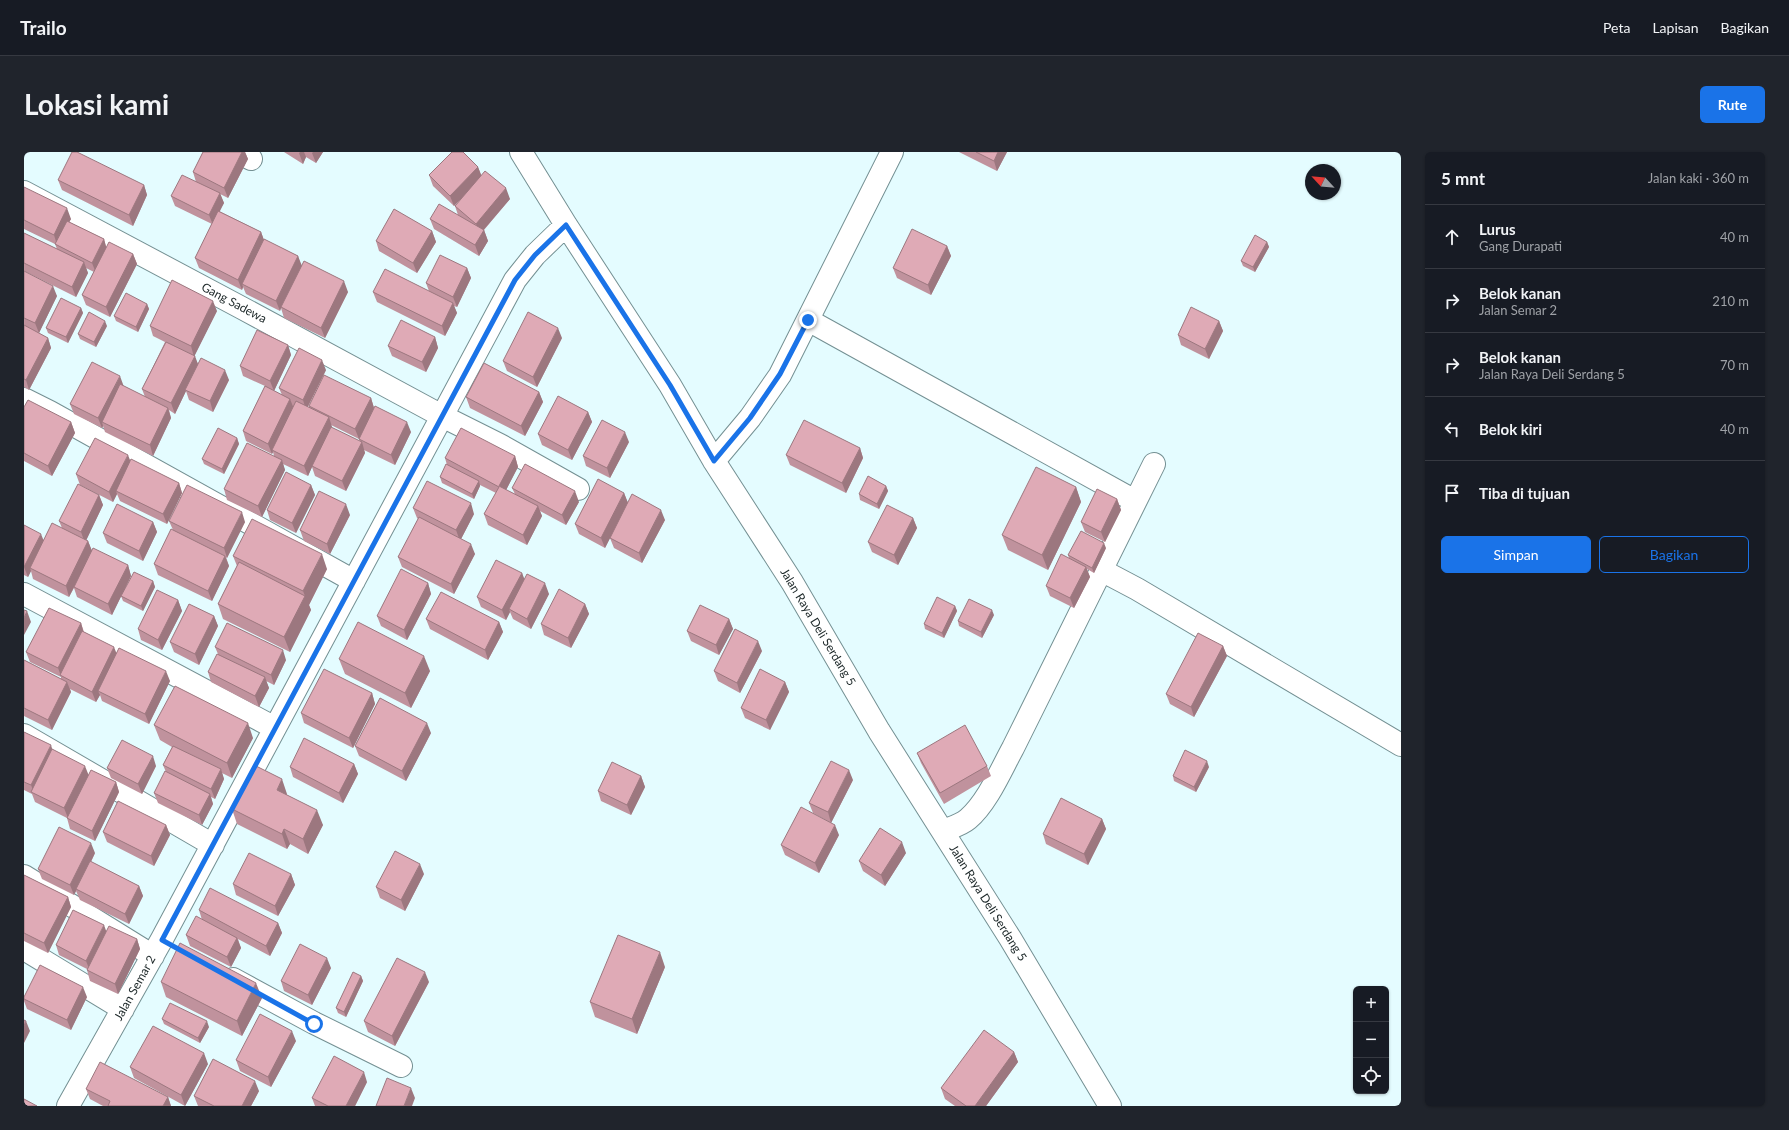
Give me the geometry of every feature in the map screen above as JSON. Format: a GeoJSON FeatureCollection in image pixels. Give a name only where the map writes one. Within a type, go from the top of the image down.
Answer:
{"type":"FeatureCollection","features":[{"type":"Feature","properties":{"kind":"street","name":"Jalan Raya Deli Serdang 5"},"geometry":{"type":"LineString","coordinates":[[521,152],[563,227],[670,385],[714,461],[792,582],[879,732],[1010,938],[1110,1106]]}},
{"type":"Feature","properties":{"kind":"street"},"geometry":{"type":"LineString","coordinates":[[714,461],[750,418],[780,374],[892,152]]}},
{"type":"Feature","properties":{"kind":"street","name":"Gang Sadewa"},"geometry":{"type":"LineString","coordinates":[[24,192],[442,416],[500,445],[578,489]]}},
{"type":"Feature","properties":{"kind":"street","name":"Jalan Semar 2"},"geometry":{"type":"LineString","coordinates":[[68,1106],[123,1009],[164,947],[213,845],[515,280],[535,255],[563,227]]}},
{"type":"Feature","properties":{"kind":"street"},"geometry":{"type":"LineString","coordinates":[[808,320],[1135,501]]}},
{"type":"Feature","properties":{"kind":"street"},"geometry":{"type":"LineString","coordinates":[[24,399],[354,581]]}},
{"type":"Feature","properties":{"kind":"street"},"geometry":{"type":"LineString","coordinates":[[943,831],[968,819],[983,802],[992,787],[1017,741],[1154,464]]}},
{"type":"Feature","properties":{"kind":"street"},"geometry":{"type":"LineString","coordinates":[[1101,570],[1137,589],[1401,745]]}},
{"type":"Feature","properties":{"kind":"street"},"geometry":{"type":"LineString","coordinates":[[24,594],[275,728]]}},
{"type":"Feature","properties":{"kind":"street"},"geometry":{"type":"LineString","coordinates":[[24,735],[213,845]]}},
{"type":"Feature","properties":{"kind":"street"},"geometry":{"type":"LineString","coordinates":[[24,876],[164,947]]}},
{"type":"Feature","properties":{"kind":"street"},"geometry":{"type":"LineString","coordinates":[[24,949],[123,1009]]}},
{"type":"Feature","properties":{"kind":"street"},"geometry":{"type":"LineString","coordinates":[[218,970],[314,1024],[400,1066]]}},
{"type":"Feature","properties":{"kind":"street"},"geometry":{"type":"LineString","coordinates":[[94,1061],[113,1072]]}},
{"type":"Feature","properties":{"kind":"building"},"geometry":{"type":"Polygon","coordinates":[[[72,152],[77,152],[144,185],[129,215],[58,180],[72,152]]]}},
{"type":"Feature","properties":{"kind":"building"},"geometry":{"type":"Polygon","coordinates":[[[203,152],[242,152],[224,188],[193,172],[203,152]]]}},
{"type":"Feature","properties":{"kind":"building"},"geometry":{"type":"Polygon","coordinates":[[[452,152],[463,152],[478,167],[450,196],[429,175],[452,152]]]}},
{"type":"Feature","properties":{"kind":"building"},"geometry":{"type":"Polygon","coordinates":[[[976,152],[998,152],[994,161],[976,152]]]}},
{"type":"Feature","properties":{"kind":"building"},"geometry":{"type":"Polygon","coordinates":[[[485,171],[506,188],[476,224],[455,206],[485,171]]]}},
{"type":"Feature","properties":{"kind":"building"},"geometry":{"type":"Polygon","coordinates":[[[182,175],[220,193],[209,215],[171,196],[182,175]]]}},
{"type":"Feature","properties":{"kind":"building"},"geometry":{"type":"Polygon","coordinates":[[[24,187],[67,208],[54,235],[24,220],[24,187]]]}},
{"type":"Feature","properties":{"kind":"building"},"geometry":{"type":"Polygon","coordinates":[[[439,204],[484,230],[475,245],[430,219],[439,204]]]}},
{"type":"Feature","properties":{"kind":"building"},"geometry":{"type":"Polygon","coordinates":[[[394,209],[432,231],[413,263],[376,241],[394,209]]]}},
{"type":"Feature","properties":{"kind":"building"},"geometry":{"type":"Polygon","coordinates":[[[218,211],[261,232],[238,280],[195,258],[218,211]]]}},
{"type":"Feature","properties":{"kind":"building"},"geometry":{"type":"Polygon","coordinates":[[[67,221],[104,239],[92,263],[55,244],[67,221]]]}},
{"type":"Feature","properties":{"kind":"building"},"geometry":{"type":"Polygon","coordinates":[[[912,229],[947,246],[928,285],[893,268],[912,229]]]}},
{"type":"Feature","properties":{"kind":"building"},"geometry":{"type":"Polygon","coordinates":[[[24,233],[84,262],[72,287],[24,263],[24,233]]]}},
{"type":"Feature","properties":{"kind":"building"},"geometry":{"type":"Polygon","coordinates":[[[1255,235],[1267,242],[1253,267],[1241,261],[1255,235]]]}},
{"type":"Feature","properties":{"kind":"building"},"geometry":{"type":"Polygon","coordinates":[[[264,239],[298,256],[276,301],[242,284],[264,239]]]}},
{"type":"Feature","properties":{"kind":"building"},"geometry":{"type":"Polygon","coordinates":[[[109,242],[133,254],[106,307],[82,295],[109,242]]]}},
{"type":"Feature","properties":{"kind":"building"},"geometry":{"type":"Polygon","coordinates":[[[440,255],[467,268],[453,297],[426,283],[440,255]]]}},
{"type":"Feature","properties":{"kind":"building"},"geometry":{"type":"Polygon","coordinates":[[[304,261],[344,281],[321,328],[281,307],[304,261]]]}},
{"type":"Feature","properties":{"kind":"building"},"geometry":{"type":"Polygon","coordinates":[[[385,269],[453,303],[442,326],[373,292],[385,269]]]}},
{"type":"Feature","properties":{"kind":"building"},"geometry":{"type":"Polygon","coordinates":[[[24,271],[53,286],[35,323],[24,318],[24,271]]]}},
{"type":"Feature","properties":{"kind":"building"},"geometry":{"type":"Polygon","coordinates":[[[172,280],[213,301],[191,346],[150,326],[172,280]]]}},
{"type":"Feature","properties":{"kind":"building"},"geometry":{"type":"Polygon","coordinates":[[[126,293],[147,304],[136,327],[114,316],[126,293]]]}},
{"type":"Feature","properties":{"kind":"building"},"geometry":{"type":"Polygon","coordinates":[[[61,298],[81,308],[66,337],[46,328],[61,298]]]}},
{"type":"Feature","properties":{"kind":"building"},"geometry":{"type":"Polygon","coordinates":[[[1191,307],[1219,321],[1205,349],[1178,335],[1191,307]]]}},
{"type":"Feature","properties":{"kind":"building"},"geometry":{"type":"Polygon","coordinates":[[[89,312],[105,321],[94,342],[78,334],[89,312]]]}},
{"type":"Feature","properties":{"kind":"building"},"geometry":{"type":"Polygon","coordinates":[[[528,312],[558,328],[533,377],[503,361],[528,312]]]}},
{"type":"Feature","properties":{"kind":"building"},"geometry":{"type":"Polygon","coordinates":[[[401,320],[435,337],[422,362],[388,346],[401,320]]]}},
{"type":"Feature","properties":{"kind":"building"},"geometry":{"type":"Polygon","coordinates":[[[24,325],[48,338],[26,380],[24,379],[24,325]]]}},
{"type":"Feature","properties":{"kind":"building"},"geometry":{"type":"Polygon","coordinates":[[[257,330],[288,345],[270,381],[240,366],[257,330]]]}},
{"type":"Feature","properties":{"kind":"building"},"geometry":{"type":"Polygon","coordinates":[[[166,342],[195,356],[171,403],[142,389],[166,342]]]}},
{"type":"Feature","properties":{"kind":"building"},"geometry":{"type":"Polygon","coordinates":[[[299,348],[322,360],[303,400],[279,388],[299,348]]]}},
{"type":"Feature","properties":{"kind":"building"},"geometry":{"type":"Polygon","coordinates":[[[201,358],[225,370],[210,401],[185,390],[201,358]]]}},
{"type":"Feature","properties":{"kind":"building"},"geometry":{"type":"Polygon","coordinates":[[[92,362],[120,376],[98,418],[70,404],[92,362]]]}},
{"type":"Feature","properties":{"kind":"building"},"geometry":{"type":"Polygon","coordinates":[[[484,363],[539,392],[521,426],[466,397],[484,363]]]}},
{"type":"Feature","properties":{"kind":"building"},"geometry":{"type":"Polygon","coordinates":[[[324,375],[371,398],[355,429],[309,406],[324,375]]]}},
{"type":"Feature","properties":{"kind":"building"},"geometry":{"type":"Polygon","coordinates":[[[120,384],[168,408],[150,445],[102,422],[120,384]]]}},
{"type":"Feature","properties":{"kind":"building"},"geometry":{"type":"Polygon","coordinates":[[[265,386],[290,399],[268,444],[243,431],[265,386]]]}},
{"type":"Feature","properties":{"kind":"building"},"geometry":{"type":"Polygon","coordinates":[[[558,396],[588,412],[568,450],[538,434],[558,396]]]}},
{"type":"Feature","properties":{"kind":"building"},"geometry":{"type":"Polygon","coordinates":[[[28,400],[71,422],[48,466],[24,453],[24,407],[28,400]]]}},
{"type":"Feature","properties":{"kind":"building"},"geometry":{"type":"Polygon","coordinates":[[[296,401],[329,417],[304,466],[272,450],[296,401]]]}},
{"type":"Feature","properties":{"kind":"building"},"geometry":{"type":"Polygon","coordinates":[[[375,406],[407,422],[391,455],[359,439],[375,406]]]}},
{"type":"Feature","properties":{"kind":"building"},"geometry":{"type":"Polygon","coordinates":[[[602,420],[625,432],[607,468],[583,456],[602,420]]]}},
{"type":"Feature","properties":{"kind":"building"},"geometry":{"type":"Polygon","coordinates":[[[804,420],[860,448],[842,483],[786,455],[804,420]]]}},
{"type":"Feature","properties":{"kind":"building"},"geometry":{"type":"Polygon","coordinates":[[[331,427],[362,442],[342,481],[312,466],[331,427]]]}},
{"type":"Feature","properties":{"kind":"building"},"geometry":{"type":"Polygon","coordinates":[[[218,428],[237,438],[222,469],[202,459],[218,428]]]}},
{"type":"Feature","properties":{"kind":"building"},"geometry":{"type":"Polygon","coordinates":[[[461,428],[515,456],[499,486],[538,506],[523,535],[484,514],[499,487],[445,458],[461,428]]]}},
{"type":"Feature","properties":{"kind":"building"},"geometry":{"type":"Polygon","coordinates":[[[95,438],[128,455],[109,492],[76,474],[95,438]]]}},
{"type":"Feature","properties":{"kind":"building"},"geometry":{"type":"Polygon","coordinates":[[[247,443],[282,460],[258,506],[224,489],[247,443]]]}},
{"type":"Feature","properties":{"kind":"building"},"geometry":{"type":"Polygon","coordinates":[[[131,459],[179,483],[163,514],[116,491],[131,459]]]}},
{"type":"Feature","properties":{"kind":"building"},"geometry":{"type":"Polygon","coordinates":[[[446,464],[479,481],[472,494],[440,477],[446,464]]]}},
{"type":"Feature","properties":{"kind":"building"},"geometry":{"type":"Polygon","coordinates":[[[525,464],[575,491],[562,515],[512,488],[525,464]]]}},
{"type":"Feature","properties":{"kind":"building"},"geometry":{"type":"Polygon","coordinates":[[[1036,467],[1076,487],[1042,555],[1002,535],[1036,467]]]}},
{"type":"Feature","properties":{"kind":"building"},"geometry":{"type":"Polygon","coordinates":[[[286,472],[311,485],[292,523],[267,510],[286,472]]]}},
{"type":"Feature","properties":{"kind":"building"},"geometry":{"type":"Polygon","coordinates":[[[868,476],[886,486],[877,504],[859,494],[868,476]]]}},
{"type":"Feature","properties":{"kind":"building"},"geometry":{"type":"Polygon","coordinates":[[[598,479],[624,493],[601,538],[575,524],[598,479]]]}},
{"type":"Feature","properties":{"kind":"building"},"geometry":{"type":"Polygon","coordinates":[[[427,481],[471,503],[456,530],[413,508],[427,481]]]}},
{"type":"Feature","properties":{"kind":"building"},"geometry":{"type":"Polygon","coordinates":[[[78,484],[99,495],[81,532],[59,521],[78,484]]]}},
{"type":"Feature","properties":{"kind":"building"},"geometry":{"type":"Polygon","coordinates":[[[187,485],[242,512],[224,548],[169,521],[187,485]]]}},
{"type":"Feature","properties":{"kind":"building"},"geometry":{"type":"Polygon","coordinates":[[[1097,489],[1117,499],[1101,532],[1081,522],[1097,489]]]}},
{"type":"Feature","properties":{"kind":"building"},"geometry":{"type":"Polygon","coordinates":[[[319,491],[346,504],[327,544],[300,530],[319,491]]]}},
{"type":"Feature","properties":{"kind":"building"},"geometry":{"type":"Polygon","coordinates":[[[632,494],[661,510],[639,553],[610,538],[632,494]]]}},
{"type":"Feature","properties":{"kind":"building"},"geometry":{"type":"Polygon","coordinates":[[[117,504],[153,522],[139,551],[103,533],[117,504]]]}},
{"type":"Feature","properties":{"kind":"building"},"geometry":{"type":"Polygon","coordinates":[[[887,505],[913,518],[894,555],[868,542],[887,505]]]}},
{"type":"Feature","properties":{"kind":"building"},"geometry":{"type":"Polygon","coordinates":[[[419,517],[471,544],[451,584],[398,557],[419,517]]]}},
{"type":"Feature","properties":{"kind":"building"},"geometry":{"type":"Polygon","coordinates":[[[252,519],[322,554],[303,591],[233,556],[252,519]]]}},
{"type":"Feature","properties":{"kind":"building"},"geometry":{"type":"Polygon","coordinates":[[[52,523],[88,541],[66,586],[30,568],[52,523]]]}},
{"type":"Feature","properties":{"kind":"building"},"geometry":{"type":"Polygon","coordinates":[[[24,525],[41,534],[24,567],[24,525]]]}},
{"type":"Feature","properties":{"kind":"building"},"geometry":{"type":"Polygon","coordinates":[[[171,529],[225,556],[208,591],[154,564],[171,529]]]}},
{"type":"Feature","properties":{"kind":"building"},"geometry":{"type":"Polygon","coordinates":[[[1081,531],[1104,543],[1092,568],[1068,555],[1081,531]]]}},
{"type":"Feature","properties":{"kind":"building"},"geometry":{"type":"Polygon","coordinates":[[[93,548],[128,565],[108,604],[74,587],[93,548]]]}},
{"type":"Feature","properties":{"kind":"building"},"geometry":{"type":"Polygon","coordinates":[[[1061,554],[1086,567],[1070,598],[1046,586],[1061,554]]]}},
{"type":"Feature","properties":{"kind":"building"},"geometry":{"type":"Polygon","coordinates":[[[496,560],[522,573],[502,610],[477,597],[496,560]]]}},
{"type":"Feature","properties":{"kind":"building"},"geometry":{"type":"Polygon","coordinates":[[[239,562],[305,596],[284,637],[218,604],[239,562]]]}},
{"type":"Feature","properties":{"kind":"building"},"geometry":{"type":"Polygon","coordinates":[[[401,569],[428,583],[404,630],[377,616],[401,569]]]}},
{"type":"Feature","properties":{"kind":"building"},"geometry":{"type":"Polygon","coordinates":[[[134,572],[153,581],[141,606],[121,596],[134,572]]]}},
{"type":"Feature","properties":{"kind":"building"},"geometry":{"type":"Polygon","coordinates":[[[527,574],[545,583],[527,619],[509,609],[527,574]]]}},
{"type":"Feature","properties":{"kind":"building"},"geometry":{"type":"Polygon","coordinates":[[[559,589],[585,604],[568,638],[541,624],[559,589]]]}},
{"type":"Feature","properties":{"kind":"building"},"geometry":{"type":"Polygon","coordinates":[[[157,590],[178,600],[158,640],[138,629],[157,590]]]}},
{"type":"Feature","properties":{"kind":"building"},"geometry":{"type":"Polygon","coordinates":[[[441,592],[499,622],[485,650],[426,619],[441,592]]]}},
{"type":"Feature","properties":{"kind":"building"},"geometry":{"type":"Polygon","coordinates":[[[937,597],[955,606],[942,633],[924,624],[937,597]]]}},
{"type":"Feature","properties":{"kind":"building"},"geometry":{"type":"Polygon","coordinates":[[[969,599],[992,610],[981,632],[958,621],[969,599]]]}},
{"type":"Feature","properties":{"kind":"building"},"geometry":{"type":"Polygon","coordinates":[[[189,604],[214,616],[195,654],[170,642],[189,604]]]}},
{"type":"Feature","properties":{"kind":"building"},"geometry":{"type":"Polygon","coordinates":[[[700,605],[729,619],[716,645],[687,631],[700,605]]]}},
{"type":"Feature","properties":{"kind":"building"},"geometry":{"type":"Polygon","coordinates":[[[49,608],[81,623],[58,668],[26,652],[49,608]]]}},
{"type":"Feature","properties":{"kind":"building"},"geometry":{"type":"Polygon","coordinates":[[[24,610],[27,611],[24,618],[24,610]]]}},
{"type":"Feature","properties":{"kind":"building"},"geometry":{"type":"Polygon","coordinates":[[[358,622],[424,656],[405,693],[339,659],[358,622]]]}},
{"type":"Feature","properties":{"kind":"building"},"geometry":{"type":"Polygon","coordinates":[[[227,623],[283,650],[271,675],[215,647],[227,623]]]}},
{"type":"Feature","properties":{"kind":"building"},"geometry":{"type":"Polygon","coordinates":[[[735,629],[758,641],[737,683],[714,671],[735,629]]]}},
{"type":"Feature","properties":{"kind":"building"},"geometry":{"type":"Polygon","coordinates":[[[82,631],[114,647],[92,692],[60,675],[82,631]]]}},
{"type":"Feature","properties":{"kind":"building"},"geometry":{"type":"Polygon","coordinates":[[[1198,633],[1223,646],[1191,707],[1166,694],[1198,633]]]}},
{"type":"Feature","properties":{"kind":"building"},"geometry":{"type":"Polygon","coordinates":[[[119,648],[166,671],[145,714],[98,691],[119,648]]]}},
{"type":"Feature","properties":{"kind":"building"},"geometry":{"type":"Polygon","coordinates":[[[217,654],[265,677],[255,696],[208,672],[217,654]]]}},
{"type":"Feature","properties":{"kind":"building"},"geometry":{"type":"Polygon","coordinates":[[[24,660],[67,682],[48,720],[24,708],[24,660]]]}},
{"type":"Feature","properties":{"kind":"building"},"geometry":{"type":"Polygon","coordinates":[[[324,669],[372,693],[349,738],[301,713],[324,669]]]}},
{"type":"Feature","properties":{"kind":"building"},"geometry":{"type":"Polygon","coordinates":[[[760,669],[785,682],[766,720],[741,708],[760,669]]]}},
{"type":"Feature","properties":{"kind":"building"},"geometry":{"type":"Polygon","coordinates":[[[175,686],[248,723],[227,763],[154,725],[175,686]]]}},
{"type":"Feature","properties":{"kind":"building"},"geometry":{"type":"Polygon","coordinates":[[[380,698],[427,723],[402,771],[355,746],[380,698]]]}},
{"type":"Feature","properties":{"kind":"building"},"geometry":{"type":"Polygon","coordinates":[[[965,725],[987,766],[940,793],[917,753],[965,725]]]}},
{"type":"Feature","properties":{"kind":"building"},"geometry":{"type":"Polygon","coordinates":[[[24,732],[51,745],[31,785],[24,782],[24,732]]]}},
{"type":"Feature","properties":{"kind":"building"},"geometry":{"type":"Polygon","coordinates":[[[304,738],[354,764],[339,793],[290,767],[304,738]]]}},
{"type":"Feature","properties":{"kind":"building"},"geometry":{"type":"Polygon","coordinates":[[[122,740],[153,756],[138,784],[107,768],[122,740]]]}},
{"type":"Feature","properties":{"kind":"building"},"geometry":{"type":"Polygon","coordinates":[[[173,746],[221,769],[211,789],[163,765],[173,746]]]}},
{"type":"Feature","properties":{"kind":"building"},"geometry":{"type":"Polygon","coordinates":[[[52,749],[85,766],[64,808],[31,792],[52,749]]]}},
{"type":"Feature","properties":{"kind":"building"},"geometry":{"type":"Polygon","coordinates":[[[1185,750],[1207,761],[1194,787],[1173,776],[1185,750]]]}},
{"type":"Feature","properties":{"kind":"building"},"geometry":{"type":"Polygon","coordinates":[[[831,761],[849,770],[828,812],[809,803],[831,761]]]}},
{"type":"Feature","properties":{"kind":"building"},"geometry":{"type":"Polygon","coordinates":[[[612,762],[641,776],[627,805],[598,791],[612,762]]]}},
{"type":"Feature","properties":{"kind":"building"},"geometry":{"type":"Polygon","coordinates":[[[254,765],[282,779],[277,790],[317,810],[303,839],[284,829],[282,834],[232,809],[254,765]]]}},
{"type":"Feature","properties":{"kind":"building"},"geometry":{"type":"Polygon","coordinates":[[[91,770],[116,782],[92,831],[67,818],[91,770]]]}},
{"type":"Feature","properties":{"kind":"building"},"geometry":{"type":"Polygon","coordinates":[[[165,771],[210,794],[199,815],[154,793],[165,771]]]}},
{"type":"Feature","properties":{"kind":"building"},"geometry":{"type":"Polygon","coordinates":[[[1061,798],[1102,819],[1084,854],[1043,834],[1061,798]]]}},
{"type":"Feature","properties":{"kind":"building"},"geometry":{"type":"Polygon","coordinates":[[[118,801],[166,825],[151,856],[103,832],[118,801]]]}},
{"type":"Feature","properties":{"kind":"building"},"geometry":{"type":"Polygon","coordinates":[[[801,807],[835,825],[815,863],[781,845],[801,807]]]}},
{"type":"Feature","properties":{"kind":"building"},"geometry":{"type":"Polygon","coordinates":[[[59,827],[91,843],[70,885],[38,869],[59,827]]]}},
{"type":"Feature","properties":{"kind":"building"},"geometry":{"type":"Polygon","coordinates":[[[880,828],[902,842],[881,875],[859,861],[880,828]]]}},
{"type":"Feature","properties":{"kind":"building"},"geometry":{"type":"Polygon","coordinates":[[[395,851],[420,864],[401,900],[376,887],[395,851]]]}},
{"type":"Feature","properties":{"kind":"building"},"geometry":{"type":"Polygon","coordinates":[[[249,853],[291,874],[275,906],[233,884],[249,853]]]}},
{"type":"Feature","properties":{"kind":"building"},"geometry":{"type":"Polygon","coordinates":[[[90,861],[139,886],[125,914],[76,889],[90,861]]]}},
{"type":"Feature","properties":{"kind":"building"},"geometry":{"type":"Polygon","coordinates":[[[24,875],[68,897],[44,943],[24,933],[24,875]]]}},
{"type":"Feature","properties":{"kind":"building"},"geometry":{"type":"Polygon","coordinates":[[[210,888],[278,923],[266,946],[199,910],[210,888]]]}},
{"type":"Feature","properties":{"kind":"building"},"geometry":{"type":"Polygon","coordinates":[[[73,910],[104,925],[86,961],[56,945],[73,910]]]}},
{"type":"Feature","properties":{"kind":"building"},"geometry":{"type":"Polygon","coordinates":[[[196,916],[237,938],[227,957],[186,935],[196,916]]]}},
{"type":"Feature","properties":{"kind":"building"},"geometry":{"type":"Polygon","coordinates":[[[109,926],[137,939],[115,984],[87,970],[109,926]]]}},
{"type":"Feature","properties":{"kind":"building"},"geometry":{"type":"Polygon","coordinates":[[[618,935],[660,952],[632,1019],[590,1002],[618,935]]]}},
{"type":"Feature","properties":{"kind":"building"},"geometry":{"type":"Polygon","coordinates":[[[180,943],[256,983],[237,1021],[161,982],[180,943]]]}},
{"type":"Feature","properties":{"kind":"building"},"geometry":{"type":"Polygon","coordinates":[[[300,944],[327,958],[308,995],[281,981],[300,944]]]}},
{"type":"Feature","properties":{"kind":"building"},"geometry":{"type":"Polygon","coordinates":[[[397,958],[425,972],[392,1036],[364,1021],[397,958]]]}},
{"type":"Feature","properties":{"kind":"building"},"geometry":{"type":"Polygon","coordinates":[[[40,965],[83,987],[67,1020],[24,999],[40,965]]]}},
{"type":"Feature","properties":{"kind":"building"},"geometry":{"type":"Polygon","coordinates":[[[353,972],[361,976],[344,1012],[336,1008],[353,972]]]}},
{"type":"Feature","properties":{"kind":"building"},"geometry":{"type":"Polygon","coordinates":[[[170,1003],[207,1021],[198,1038],[162,1019],[170,1003]]]}},
{"type":"Feature","properties":{"kind":"building"},"geometry":{"type":"Polygon","coordinates":[[[260,1014],[292,1031],[268,1077],[236,1060],[260,1014]]]}},
{"type":"Feature","properties":{"kind":"building"},"geometry":{"type":"Polygon","coordinates":[[[153,1026],[204,1053],[181,1095],[130,1067],[153,1026]]]}},
{"type":"Feature","properties":{"kind":"building"},"geometry":{"type":"Polygon","coordinates":[[[984,1030],[1014,1052],[975,1106],[966,1106],[941,1088],[984,1030]]]}},
{"type":"Feature","properties":{"kind":"building"},"geometry":{"type":"Polygon","coordinates":[[[334,1056],[364,1072],[346,1106],[328,1106],[312,1098],[334,1056]]]}},
{"type":"Feature","properties":{"kind":"building"},"geometry":{"type":"Polygon","coordinates":[[[213,1059],[255,1081],[242,1106],[214,1106],[194,1096],[213,1059]]]}},
{"type":"Feature","properties":{"kind":"building"},"geometry":{"type":"Polygon","coordinates":[[[100,1062],[168,1097],[163,1106],[108,1106],[110,1101],[86,1089],[100,1062]]]}},
{"type":"Feature","properties":{"kind":"building"},"geometry":{"type":"Polygon","coordinates":[[[387,1078],[411,1088],[404,1106],[376,1106],[387,1078]]]}},
{"type":"Feature","properties":{"kind":"building"},"geometry":{"type":"Polygon","coordinates":[[[24,1099],[37,1106],[24,1106],[24,1099]]]}},
{"type":"Feature","properties":{"kind":"route"},"geometry":{"type":"LineString","coordinates":[[314,1024],[162,940],[515,280],[535,255],[566,225],[670,385],[714,461],[750,418],[780,374],[808,320]]}}]}
